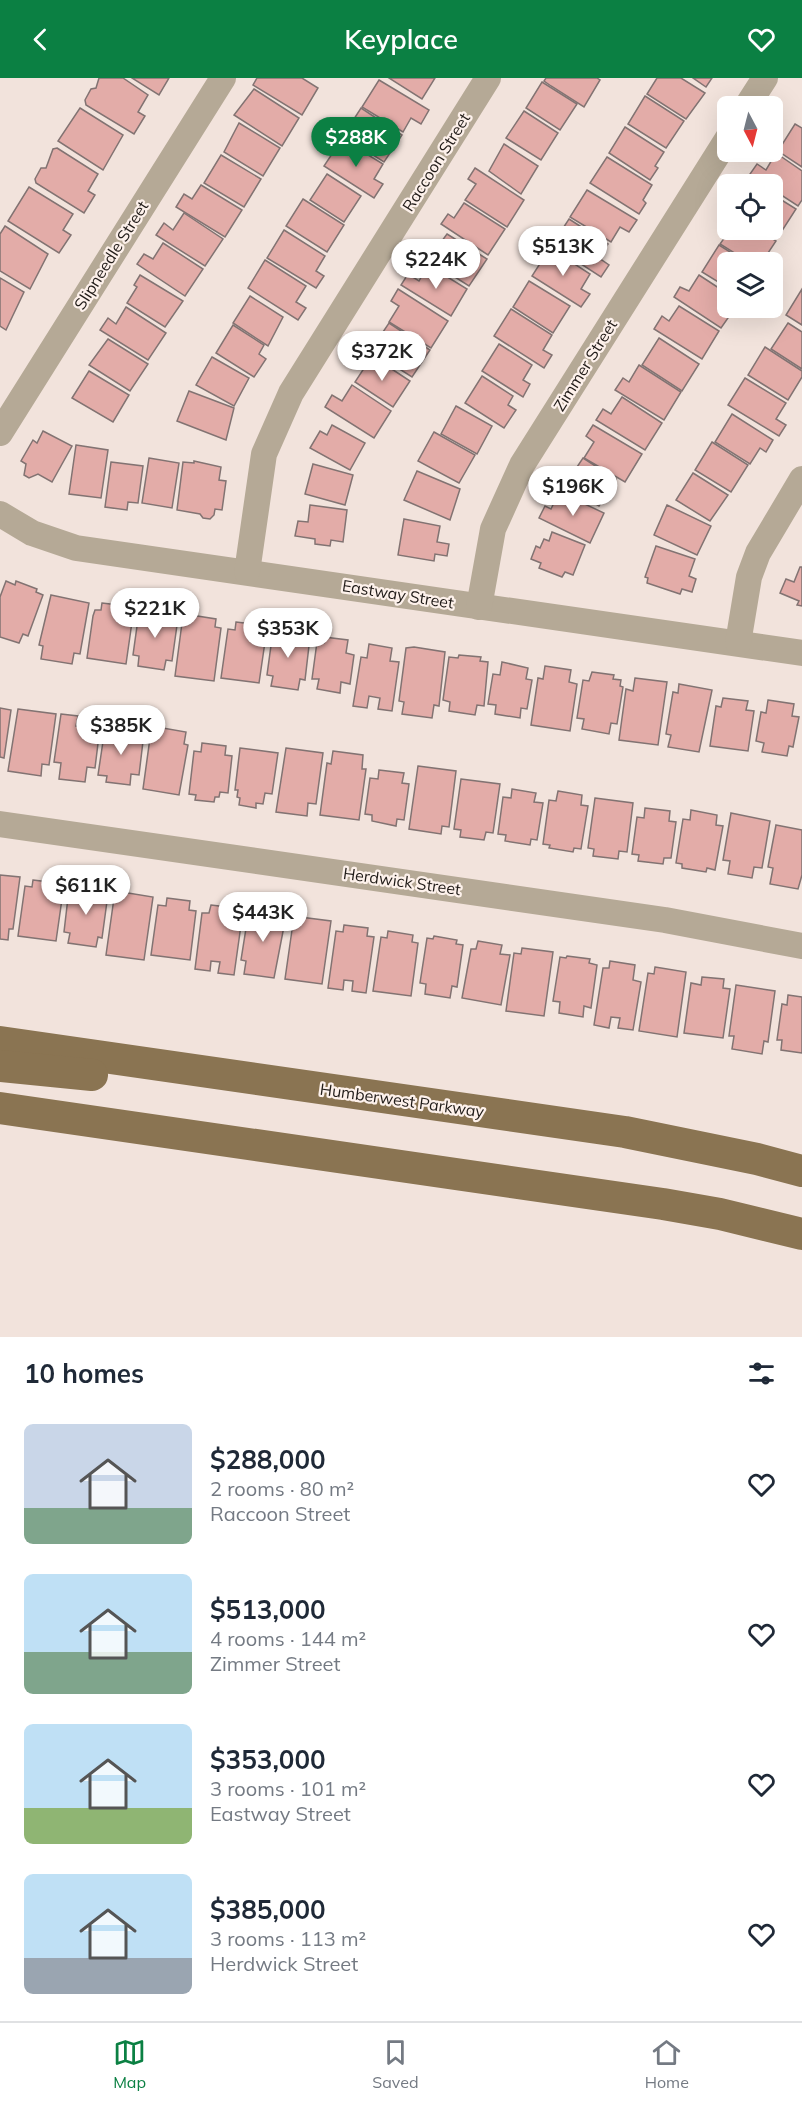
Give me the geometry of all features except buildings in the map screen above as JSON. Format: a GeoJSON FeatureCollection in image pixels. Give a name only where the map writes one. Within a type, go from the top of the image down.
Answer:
{"type":"FeatureCollection","features":[{"type":"Feature","properties":{"kind":"main road","name":"Humberwest Parkway"},"geometry":{"type":"LineString","coordinates":[[0,1042],[626,1132],[802,1171]]}},
{"type":"Feature","properties":{"kind":"main road"},"geometry":{"type":"LineString","coordinates":[[0,1066],[136,1080],[272,1081]]}},
{"type":"Feature","properties":{"kind":"main road"},"geometry":{"type":"LineString","coordinates":[[0,1108],[663,1204],[720,1214],[802,1234]]}},
{"type":"Feature","properties":{"kind":"street","name":"Slipneedle Street"},"geometry":{"type":"LineString","coordinates":[[0,433],[223,78]]}},
{"type":"Feature","properties":{"kind":"street","name":"Raccoon Street"},"geometry":{"type":"LineString","coordinates":[[247,572],[260,471],[275,424],[291,393],[488,78]]}},
{"type":"Feature","properties":{"kind":"street"},"geometry":{"type":"LineString","coordinates":[[753,96],[765,78]]}},
{"type":"Feature","properties":{"kind":"street","name":"Zimmer Street"},"geometry":{"type":"LineString","coordinates":[[479,607],[493,529],[522,465],[717,155]]}},
{"type":"Feature","properties":{"kind":"street"},"geometry":{"type":"LineString","coordinates":[[738,643],[749,577],[755,561],[802,480]]}},
{"type":"Feature","properties":{"kind":"street","name":"Eastway Street"},"geometry":{"type":"LineString","coordinates":[[0,514],[32,533],[76,548],[802,653]]}},
{"type":"Feature","properties":{"kind":"street","name":"Herdwick Street"},"geometry":{"type":"LineString","coordinates":[[0,824],[653,918],[802,946]]}}]}
